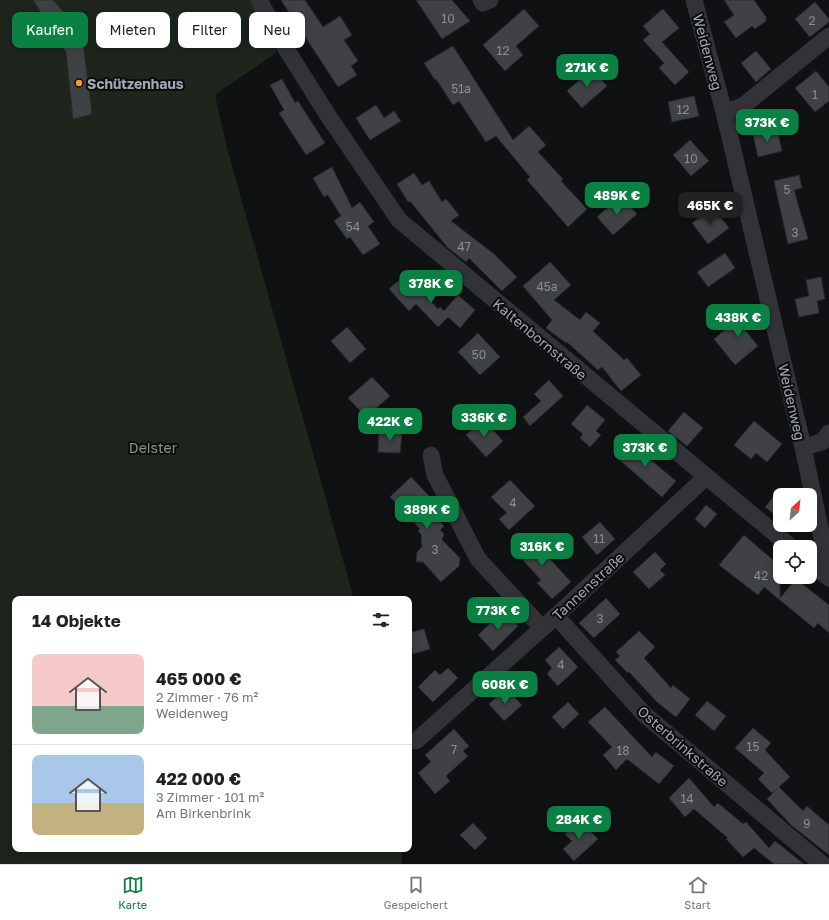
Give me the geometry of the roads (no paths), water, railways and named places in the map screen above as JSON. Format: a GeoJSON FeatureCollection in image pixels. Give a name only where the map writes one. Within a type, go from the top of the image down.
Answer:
{"type":"FeatureCollection","features":[{"type":"Feature","properties":{"kind":"street","name":"Kaltenbornstraße"},"geometry":{"type":"LineString","coordinates":[[259,0],[285,47],[327,114],[399,220],[782,540]]}},
{"type":"Feature","properties":{"kind":"street"},"geometry":{"type":"LineString","coordinates":[[481,0],[483,3],[490,0]]}},
{"type":"Feature","properties":{"kind":"street","name":"Weidenweg"},"geometry":{"type":"LineString","coordinates":[[694,0],[724,112],[803,447],[826,557],[818,570]]}},
{"type":"Feature","properties":{"kind":"street"},"geometry":{"type":"LineString","coordinates":[[724,112],[743,106],[829,36]]}},
{"type":"Feature","properties":{"kind":"street"},"geometry":{"type":"LineString","coordinates":[[803,447],[822,442],[829,433]]}},
{"type":"Feature","properties":{"kind":"street"},"geometry":{"type":"LineString","coordinates":[[431,455],[435,475],[478,559],[542,628]]}},
{"type":"Feature","properties":{"kind":"street","name":"Tannenstraße"},"geometry":{"type":"LineString","coordinates":[[416,741],[556,616],[706,477]]}},
{"type":"Feature","properties":{"kind":"street","name":"Osterbrinkstraße"},"geometry":{"type":"LineString","coordinates":[[556,616],[644,714],[822,864]]}},
{"type":"Feature","properties":{"kind":"place","name":"Schützenhaus"},"geometry":{"type":"Point","coordinates":[79,83]}},
{"type":"Feature","properties":{"kind":"park label","name":"Deister"},"geometry":{"type":"Point","coordinates":[153,447]}}]}
